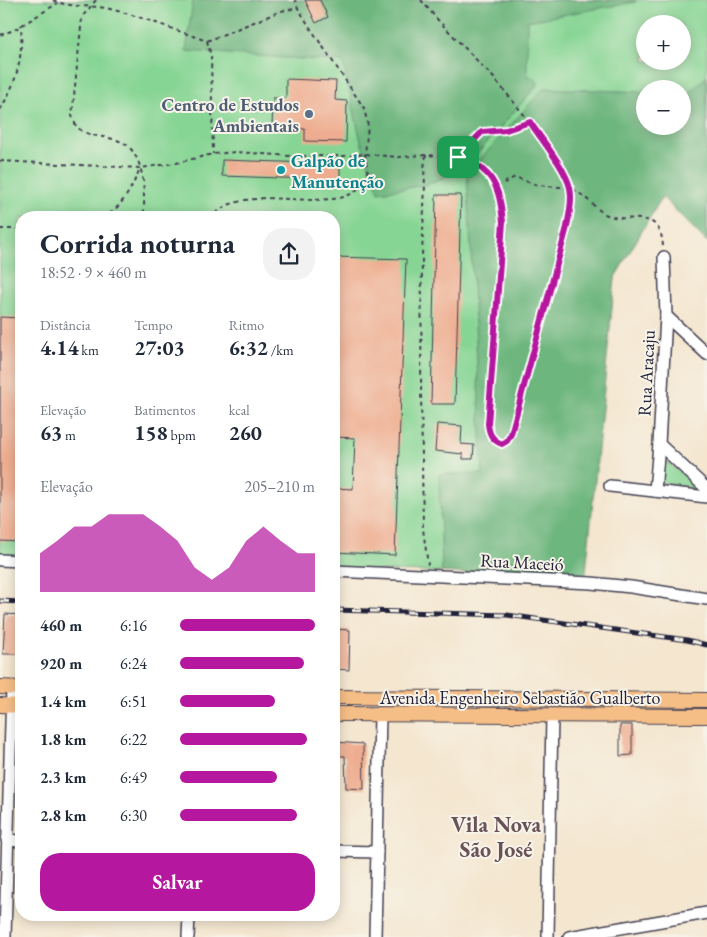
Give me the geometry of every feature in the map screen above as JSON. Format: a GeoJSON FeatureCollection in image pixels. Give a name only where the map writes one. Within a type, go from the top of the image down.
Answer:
{"type":"FeatureCollection","features":[{"type":"Feature","properties":{"kind":"main road","name":"Avenida Engenheiro Sebastião Gualberto"},"geometry":{"type":"LineString","coordinates":[[340,697],[707,700]]}},
{"type":"Feature","properties":{"kind":"main road","name":"Avenida Engenheiro Sebastião Gualberto"},"geometry":{"type":"LineString","coordinates":[[340,714],[380,716],[707,716]]}},
{"type":"Feature","properties":{"kind":"street","name":"Rua Aracaju"},"geometry":{"type":"LineString","coordinates":[[655,491],[666,316],[664,257]]}},
{"type":"Feature","properties":{"kind":"street"},"geometry":{"type":"LineString","coordinates":[[666,316],[707,354]]}},
{"type":"Feature","properties":{"kind":"street"},"geometry":{"type":"LineString","coordinates":[[659,444],[707,489]]}},
{"type":"Feature","properties":{"kind":"street"},"geometry":{"type":"LineString","coordinates":[[610,486],[707,497]]}},
{"type":"Feature","properties":{"kind":"street"},"geometry":{"type":"LineString","coordinates":[[0,560],[15,561]]}},
{"type":"Feature","properties":{"kind":"street","name":"Rua Maceió"},"geometry":{"type":"LineString","coordinates":[[340,572],[429,575],[632,587],[707,599]]}},
{"type":"Feature","properties":{"kind":"street"},"geometry":{"type":"LineString","coordinates":[[6,937],[11,688]]}},
{"type":"Feature","properties":{"kind":"street"},"geometry":{"type":"LineString","coordinates":[[375,937],[380,716]]}},
{"type":"Feature","properties":{"kind":"street"},"geometry":{"type":"LineString","coordinates":[[548,937],[552,716]]}},
{"type":"Feature","properties":{"kind":"street"},"geometry":{"type":"LineString","coordinates":[[7,840],[15,841]]}},
{"type":"Feature","properties":{"kind":"street"},"geometry":{"type":"LineString","coordinates":[[340,852],[377,852]]}},
{"type":"Feature","properties":{"kind":"street"},"geometry":{"type":"LineString","coordinates":[[569,937],[707,913]]}},
{"type":"Feature","properties":{"kind":"street"},"geometry":{"type":"LineString","coordinates":[[188,937],[189,921]]}},
{"type":"Feature","properties":{"kind":"street"},"geometry":{"type":"LineString","coordinates":[[640,937],[641,925]]}},
{"type":"Feature","properties":{"kind":"path"},"geometry":{"type":"LineString","coordinates":[[53,0],[58,3],[74,6],[110,9],[207,41],[281,11],[298,8]]}},
{"type":"Feature","properties":{"kind":"path"},"geometry":{"type":"LineString","coordinates":[[96,0],[82,16],[72,116],[76,127],[87,133],[121,142],[131,149],[143,179],[144,211]]}},
{"type":"Feature","properties":{"kind":"path"},"geometry":{"type":"LineString","coordinates":[[219,211],[227,205],[245,200],[285,198],[313,200],[344,197],[353,193],[364,184],[368,174],[364,154],[368,126],[364,108],[298,8],[295,0]]}},
{"type":"Feature","properties":{"kind":"path"},"geometry":{"type":"LineString","coordinates":[[0,161],[140,168],[176,164],[213,154],[236,152],[291,156],[364,154],[398,157],[426,155],[458,157],[483,169],[497,187],[502,203],[503,222],[488,424],[489,432],[495,441],[502,444],[507,441],[511,434],[567,227],[570,210],[570,189],[562,170],[530,122],[493,77],[437,20],[421,0]]}},
{"type":"Feature","properties":{"kind":"path"},"geometry":{"type":"LineString","coordinates":[[0,36],[14,30],[58,3]]}},
{"type":"Feature","properties":{"kind":"path"},"geometry":{"type":"LineString","coordinates":[[0,110],[18,74],[22,40],[21,25]]}},
{"type":"Feature","properties":{"kind":"path"},"geometry":{"type":"LineString","coordinates":[[207,41],[211,56],[213,154]]}},
{"type":"Feature","properties":{"kind":"path"},"geometry":{"type":"LineString","coordinates":[[458,157],[482,132],[506,130],[530,122]]}},
{"type":"Feature","properties":{"kind":"path"},"geometry":{"type":"LineString","coordinates":[[426,155],[422,255],[421,390],[424,528],[429,575]]}},
{"type":"Feature","properties":{"kind":"path"},"geometry":{"type":"LineString","coordinates":[[112,211],[132,187],[140,168]]}},
{"type":"Feature","properties":{"kind":"path"},"geometry":{"type":"LineString","coordinates":[[497,187],[515,177],[539,185],[570,189],[581,194],[606,214],[647,219],[658,227],[663,236],[664,257]]}},
{"type":"Feature","properties":{"kind":"path"},"geometry":{"type":"LineString","coordinates":[[0,229],[15,229]]}},
{"type":"Feature","properties":{"kind":"green space"},"geometry":{"type":"Polygon","coordinates":[[[0,0],[707,0],[707,242],[662,197],[615,277],[584,575],[340,570],[340,211],[15,211],[15,560],[0,559],[0,0]]]}},
{"type":"Feature","properties":{"kind":"green space"},"geometry":{"type":"Polygon","coordinates":[[[193,0],[636,0],[635,2],[527,21],[527,74],[539,83],[463,170],[425,185],[379,192],[361,142],[343,62],[186,51],[193,0]]]}},
{"type":"Feature","properties":{"kind":"green space"},"geometry":{"type":"Polygon","coordinates":[[[707,76],[707,242],[662,197],[615,277],[585,582],[442,572],[439,474],[483,474],[467,174],[544,88],[636,92],[636,135],[691,135],[691,91],[707,76]]]}},
{"type":"Feature","properties":{"kind":"green space"},"geometry":{"type":"Polygon","coordinates":[[[660,456],[702,490],[658,482],[660,456]]]}},
{"type":"Feature","properties":{"kind":"building"},"geometry":{"type":"Polygon","coordinates":[[[305,0],[320,0],[328,17],[316,23],[305,0]]]}},
{"type":"Feature","properties":{"kind":"building","name":"Centro de Estudos Ambientais"},"geometry":{"type":"Polygon","coordinates":[[[286,79],[336,81],[335,100],[347,101],[346,142],[305,141],[305,129],[272,128],[273,98],[286,98],[286,79]]]}},
{"type":"Feature","properties":{"kind":"building","name":"Galpão de Manutenção"},"geometry":{"type":"Polygon","coordinates":[[[222,160],[340,164],[340,180],[222,176],[222,160]]]}},
{"type":"Feature","properties":{"kind":"building"},"geometry":{"type":"Polygon","coordinates":[[[436,195],[461,195],[455,404],[431,404],[436,195]]]}},
{"type":"Feature","properties":{"kind":"building"},"geometry":{"type":"Polygon","coordinates":[[[340,257],[406,259],[395,555],[340,552],[340,488],[353,489],[355,438],[340,437],[340,257]]]}},
{"type":"Feature","properties":{"kind":"building"},"geometry":{"type":"Polygon","coordinates":[[[0,317],[15,318],[15,542],[0,541],[0,317]]]}},
{"type":"Feature","properties":{"kind":"building"},"geometry":{"type":"Polygon","coordinates":[[[437,424],[462,426],[461,444],[474,445],[473,459],[463,459],[463,454],[435,451],[437,424]]]}},
{"type":"Feature","properties":{"kind":"building"},"geometry":{"type":"Polygon","coordinates":[[[5,614],[15,615],[15,654],[3,654],[5,614]]]}},
{"type":"Feature","properties":{"kind":"building"},"geometry":{"type":"Polygon","coordinates":[[[340,629],[350,630],[349,670],[340,669],[340,629]]]}},
{"type":"Feature","properties":{"kind":"building"},"geometry":{"type":"Polygon","coordinates":[[[620,725],[632,725],[632,755],[620,756],[620,725]]]}},
{"type":"Feature","properties":{"kind":"building"},"geometry":{"type":"Polygon","coordinates":[[[340,742],[363,744],[364,789],[346,788],[345,756],[340,756],[340,742]]]}},
{"type":"Feature","properties":{"kind":"railway"},"geometry":{"type":"LineString","coordinates":[[0,601],[15,602]]}},
{"type":"Feature","properties":{"kind":"railway"},"geometry":{"type":"LineString","coordinates":[[340,610],[507,615],[687,640],[707,645]]}},
{"type":"Feature","properties":{"kind":"place","name":"Centro de Estudos Ambientais"},"geometry":{"type":"Point","coordinates":[309,114]}},
{"type":"Feature","properties":{"kind":"place","name":"Galpão de Manutenção"},"geometry":{"type":"Point","coordinates":[281,170]}},
{"type":"Feature","properties":{"kind":"district","name":"Vila Nova São José"},"geometry":{"type":"Point","coordinates":[496,836]}},
{"type":"Feature","properties":{"kind":"route"},"geometry":{"type":"LineString","coordinates":[[530,122],[562,170],[570,189],[570,210],[567,227],[511,434],[507,441],[502,444],[495,441],[489,432],[488,424],[503,222],[502,203],[497,187],[483,169],[458,157],[482,132],[506,130],[530,122]]}}]}
